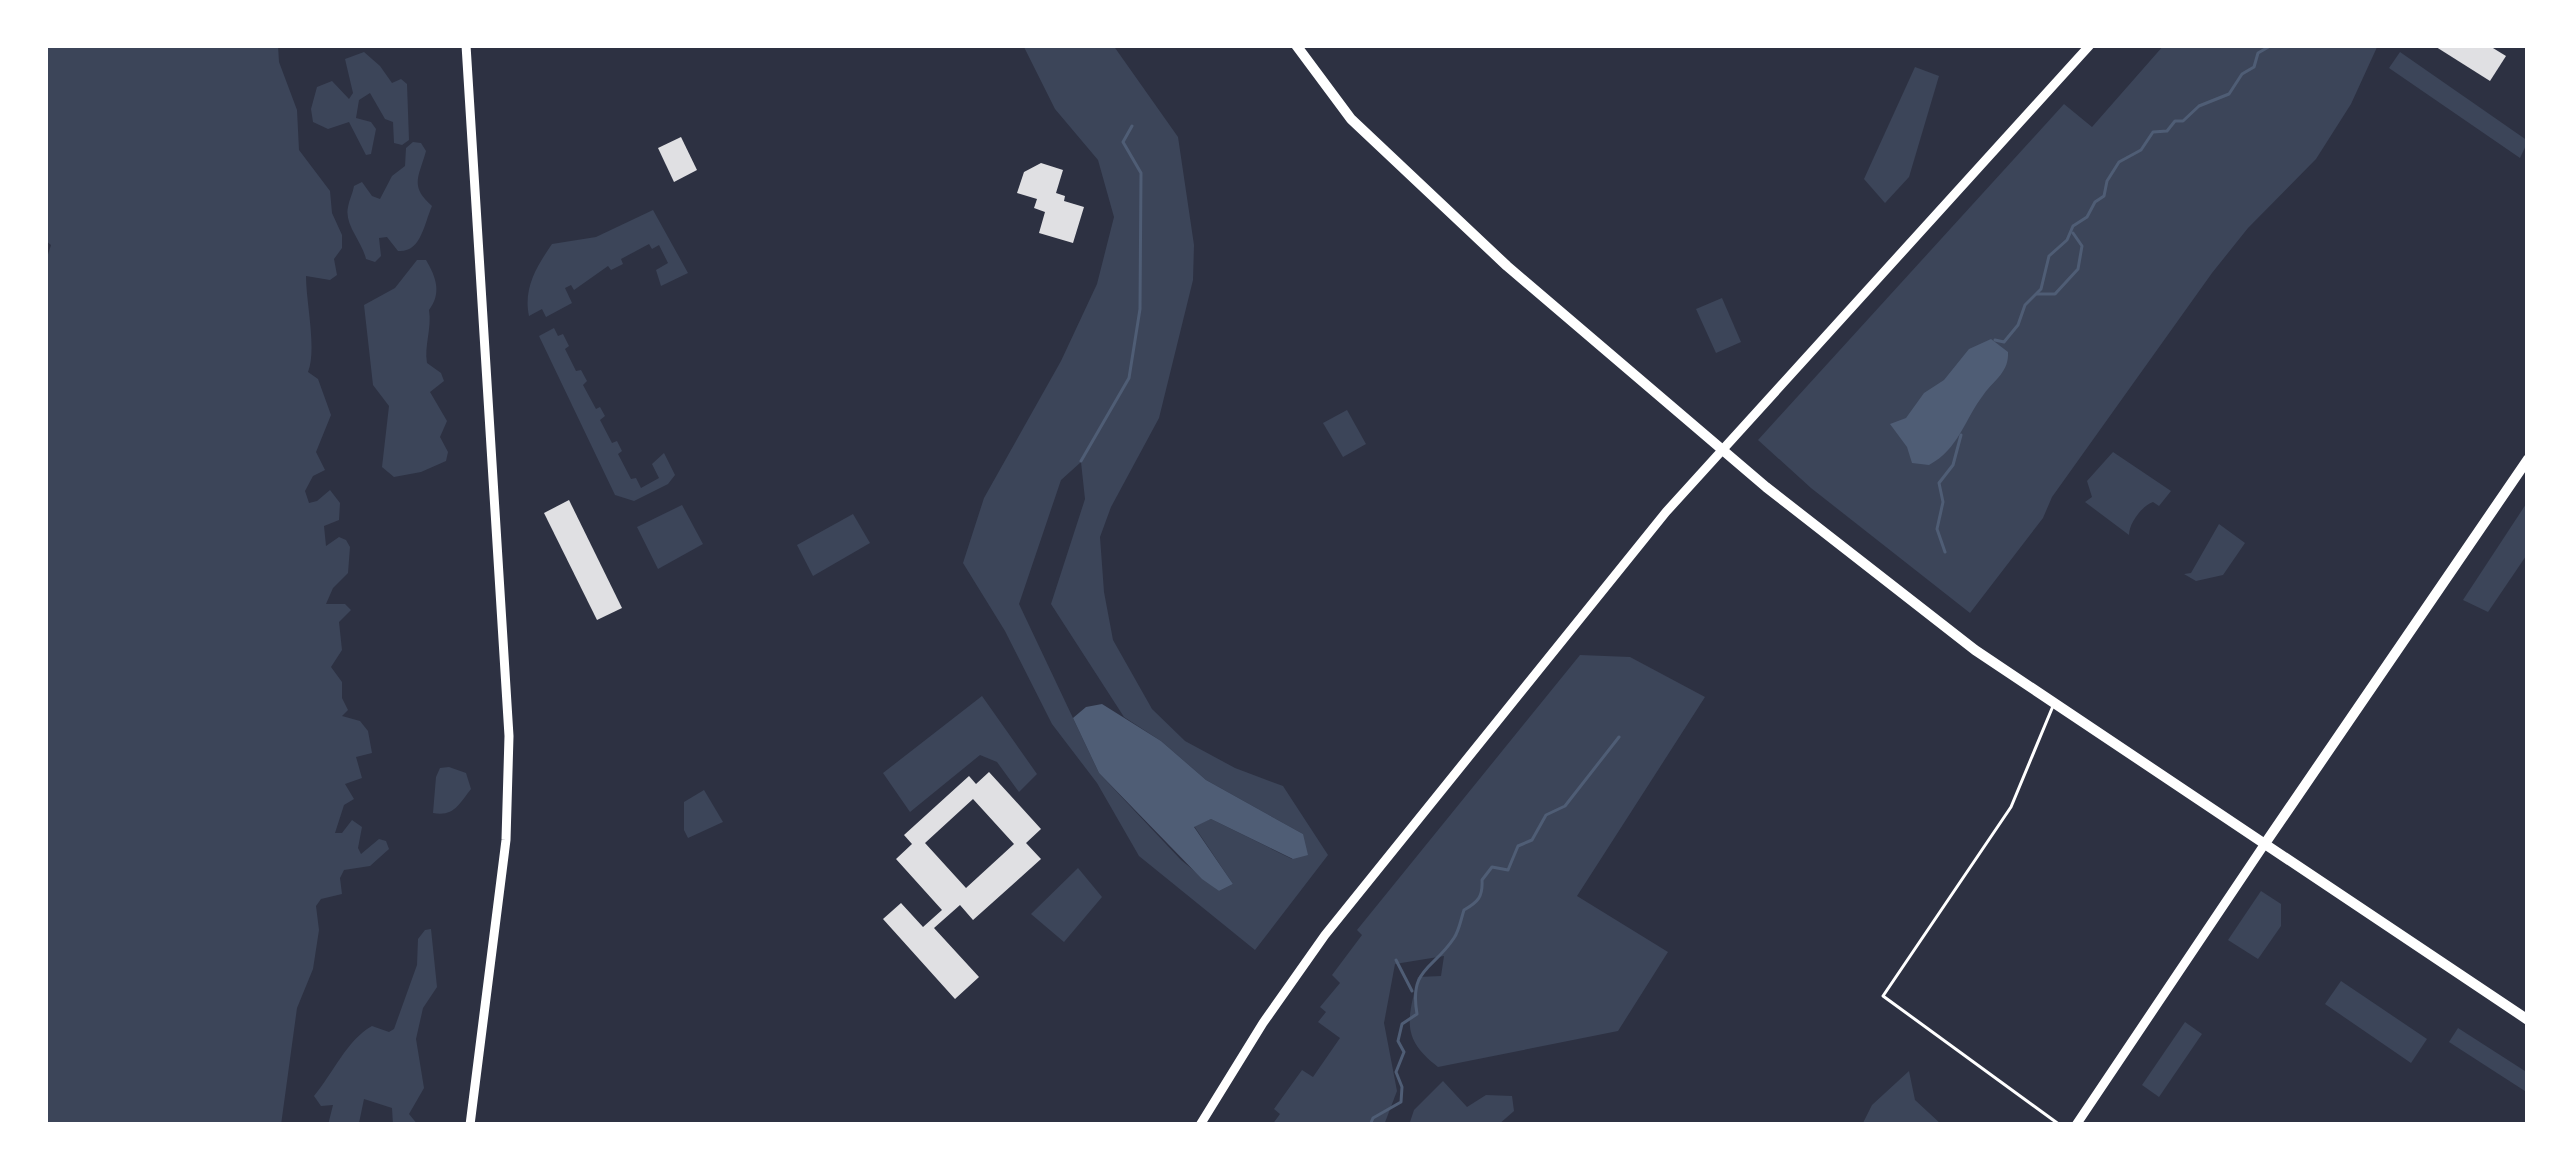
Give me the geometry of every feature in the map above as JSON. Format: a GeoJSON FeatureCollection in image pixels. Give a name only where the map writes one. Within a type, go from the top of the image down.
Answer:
{"type":"FeatureCollection","features":[{"type":"Feature","properties":{"kind":"main road"},"geometry":{"type":"LineString","coordinates":[[1296,45],[1352,119],[1380,147],[1507,266],[1719,450],[1975,650],[2528,1020]]}},
{"type":"Feature","properties":{"kind":"main road"},"geometry":{"type":"LineString","coordinates":[[2264,844],[2528,459]]}},
{"type":"Feature","properties":{"kind":"street"},"geometry":{"type":"LineString","coordinates":[[466,45],[509,736],[506,840],[470,1125]]}},
{"type":"Feature","properties":{"kind":"street"},"geometry":{"type":"LineString","coordinates":[[1200,1125],[1325,935],[1719,450],[2090,45]]}},
{"type":"Feature","properties":{"kind":"street"},"geometry":{"type":"LineString","coordinates":[[2076,1125],[2264,844]]}},
{"type":"Feature","properties":{"kind":"lane"},"geometry":{"type":"LineString","coordinates":[[2053,704],[2012,807],[1883,996],[2060,1125]]}},
{"type":"Feature","properties":{"kind":"shaded area"},"geometry":{"type":"Polygon","coordinates":[[[45,45],[278,45],[279,62],[297,110],[299,150],[330,191],[332,213],[342,235],[342,248],[334,259],[337,275],[330,280],[306,276],[311,339],[308,372],[318,379],[331,415],[316,452],[325,470],[313,476],[305,491],[309,503],[330,490],[340,503],[339,520],[324,526],[326,546],[339,537],[346,540],[348,573],[326,604],[345,604],[351,610],[339,622],[342,650],[331,667],[342,682],[348,710],[342,716],[360,721],[368,731],[372,753],[356,757],[362,778],[345,784],[354,799],[344,805],[335,833],[342,833],[352,820],[362,827],[361,854],[379,839],[389,849],[370,866],[344,870],[342,894],[321,899],[316,906],[319,930],[313,969],[297,1008],[281,1125],[45,1125],[45,264],[51,245],[45,240],[45,45]]]}},
{"type":"Feature","properties":{"kind":"shaded area"},"geometry":{"type":"Polygon","coordinates":[[[1023,45],[1113,45],[1178,137],[1194,245],[1193,280],[1159,418],[1100,537],[1104,592],[1113,640],[1152,709],[1185,741],[1235,768],[1283,786],[1328,855],[1255,950],[1139,856],[1097,783],[1052,724],[1005,631],[963,563],[984,498],[1061,361],[1097,284],[1114,217],[1098,160],[1055,109],[1023,45]],[[1081,462],[1061,480],[1019,604],[1099,773],[1181,860],[1219,891],[1233,884],[1194,826],[1211,819],[1292,859],[1303,834],[1206,780],[1124,717],[1051,604],[1085,499],[1081,462]]]}},
{"type":"Feature","properties":{"kind":"shaded area"},"geometry":{"type":"Polygon","coordinates":[[[2164,45],[2378,45],[2351,104],[2316,159],[2248,228],[2212,273],[2052,497],[2043,518],[1970,613],[1811,488],[1758,440],[2064,104],[2092,127],[2164,45]]]}},
{"type":"Feature","properties":{"kind":"shaded area"},"geometry":{"type":"Polygon","coordinates":[[[364,52],[392,83],[401,79],[407,84],[409,140],[394,143],[393,122],[385,119],[370,93],[359,100],[356,118],[371,122],[376,129],[371,154],[366,155],[349,122],[328,129],[313,122],[311,109],[317,87],[332,81],[349,99],[353,93],[345,59],[364,52]]]}},
{"type":"Feature","properties":{"kind":"shaded area"},"geometry":{"type":"Polygon","coordinates":[[[2400,52],[2528,141],[2520,158],[2389,68],[2400,52]]]}},
{"type":"Feature","properties":{"kind":"shaded area"},"geometry":{"type":"Polygon","coordinates":[[[1915,67],[1939,76],[1909,177],[1885,203],[1864,179],[1915,67]]]}},
{"type":"Feature","properties":{"kind":"shaded area"},"geometry":{"type":"Polygon","coordinates":[[[421,143],[426,151],[418,187],[432,206],[424,229],[406,250],[398,251],[387,237],[379,238],[381,256],[375,262],[366,259],[347,214],[354,186],[362,182],[380,199],[392,176],[405,166],[406,148],[421,143]]]}},
{"type":"Feature","properties":{"kind":"shaded area"},"geometry":{"type":"Polygon","coordinates":[[[653,210],[688,273],[661,286],[656,270],[668,263],[659,245],[652,249],[649,244],[574,290],[571,285],[565,288],[572,303],[546,317],[542,309],[529,316],[530,287],[552,244],[596,237],[653,210]]]}},
{"type":"Feature","properties":{"kind":"shaded area"},"geometry":{"type":"Polygon","coordinates":[[[417,260],[426,260],[436,285],[426,357],[444,381],[430,392],[447,421],[440,437],[448,452],[446,461],[394,477],[382,467],[389,406],[373,385],[364,305],[395,288],[417,260]]]}},
{"type":"Feature","properties":{"kind":"shaded area"},"geometry":{"type":"Polygon","coordinates":[[[1722,298],[1741,342],[1716,353],[1696,309],[1722,298]]]}},
{"type":"Feature","properties":{"kind":"shaded area"},"geometry":{"type":"Polygon","coordinates":[[[554,328],[558,336],[563,334],[576,371],[581,370],[587,381],[583,385],[605,416],[600,420],[612,443],[617,441],[631,479],[636,478],[641,488],[659,478],[652,464],[664,453],[675,475],[668,484],[634,501],[615,495],[539,336],[554,328]]]}},
{"type":"Feature","properties":{"kind":"shaded area"},"geometry":{"type":"Polygon","coordinates":[[[1991,339],[2008,352],[2004,370],[1947,451],[1929,465],[1912,463],[1890,424],[1906,418],[1969,349],[1991,339]]]}},
{"type":"Feature","properties":{"kind":"shaded area"},"geometry":{"type":"Polygon","coordinates":[[[1347,410],[1366,444],[1343,457],[1323,423],[1347,410]]]}},
{"type":"Feature","properties":{"kind":"shaded area"},"geometry":{"type":"Polygon","coordinates":[[[2113,452],[2171,491],[2159,506],[2153,502],[2141,511],[2129,535],[2085,502],[2092,497],[2087,481],[2113,452]]]}},
{"type":"Feature","properties":{"kind":"shaded area"},"geometry":{"type":"Polygon","coordinates":[[[2528,501],[2528,553],[2488,612],[2463,600],[2528,501]]]}},
{"type":"Feature","properties":{"kind":"shaded area"},"geometry":{"type":"Polygon","coordinates":[[[682,505],[703,544],[658,569],[637,527],[682,505]]]}},
{"type":"Feature","properties":{"kind":"shaded area"},"geometry":{"type":"Polygon","coordinates":[[[853,514],[870,543],[813,576],[797,545],[853,514]]]}},
{"type":"Feature","properties":{"kind":"shaded area"},"geometry":{"type":"Polygon","coordinates":[[[2219,524],[2245,543],[2223,575],[2196,581],[2184,574],[2191,573],[2219,524]]]}},
{"type":"Feature","properties":{"kind":"shaded area"},"geometry":{"type":"Polygon","coordinates":[[[1580,655],[1630,657],[1705,697],[1577,896],[1668,952],[1618,1031],[1438,1067],[1417,1047],[1410,1016],[1418,977],[1441,976],[1444,956],[1395,964],[1384,1023],[1397,1091],[1384,1125],[1272,1125],[1280,1114],[1274,1109],[1302,1070],[1313,1077],[1340,1038],[1318,1022],[1326,1012],[1320,1007],[1340,983],[1332,975],[1362,935],[1357,930],[1580,655]]]}},
{"type":"Feature","properties":{"kind":"shaded area"},"geometry":{"type":"Polygon","coordinates":[[[982,696],[1037,774],[1019,792],[997,762],[980,755],[910,812],[883,773],[982,696]]]}},
{"type":"Feature","properties":{"kind":"shaded area"},"geometry":{"type":"Polygon","coordinates":[[[1102,704],[1161,741],[1206,780],[1303,834],[1308,855],[1293,859],[1211,819],[1194,827],[1233,884],[1219,891],[1202,879],[1099,773],[1073,718],[1086,707],[1102,704]]]}},
{"type":"Feature","properties":{"kind":"shaded area"},"geometry":{"type":"Polygon","coordinates":[[[440,768],[466,773],[471,789],[451,811],[433,813],[436,777],[440,768]]]}},
{"type":"Feature","properties":{"kind":"shaded area"},"geometry":{"type":"Polygon","coordinates":[[[704,790],[723,822],[688,838],[684,802],[704,790]]]}},
{"type":"Feature","properties":{"kind":"shaded area"},"geometry":{"type":"Polygon","coordinates":[[[1078,868],[1102,897],[1064,942],[1031,914],[1078,868]]]}},
{"type":"Feature","properties":{"kind":"shaded area"},"geometry":{"type":"Polygon","coordinates":[[[2261,891],[2281,904],[2281,926],[2258,959],[2228,940],[2261,891]]]}},
{"type":"Feature","properties":{"kind":"shaded area"},"geometry":{"type":"Polygon","coordinates":[[[431,929],[437,987],[423,1008],[416,1039],[424,1088],[409,1114],[418,1125],[393,1125],[392,1108],[364,1099],[359,1123],[328,1125],[333,1105],[321,1106],[314,1096],[363,1032],[372,1026],[389,1032],[394,1029],[417,965],[418,939],[431,929]]]}},
{"type":"Feature","properties":{"kind":"shaded area"},"geometry":{"type":"Polygon","coordinates":[[[2341,981],[2427,1039],[2411,1063],[2325,1004],[2341,981]]]}},
{"type":"Feature","properties":{"kind":"shaded area"},"geometry":{"type":"Polygon","coordinates":[[[2185,1022],[2202,1034],[2159,1097],[2142,1085],[2185,1022]]]}},
{"type":"Feature","properties":{"kind":"shaded area"},"geometry":{"type":"Polygon","coordinates":[[[2458,1028],[2528,1073],[2528,1093],[2449,1042],[2458,1028]]]}},
{"type":"Feature","properties":{"kind":"shaded area"},"geometry":{"type":"Polygon","coordinates":[[[1909,1071],[1915,1100],[1942,1125],[1862,1125],[1872,1105],[1909,1071]]]}},
{"type":"Feature","properties":{"kind":"shaded area"},"geometry":{"type":"Polygon","coordinates":[[[1443,1081],[1467,1107],[1486,1095],[1512,1096],[1514,1111],[1498,1125],[1409,1125],[1414,1110],[1443,1081]]]}},
{"type":"Feature","properties":{"kind":"building"},"geometry":{"type":"Polygon","coordinates":[[[2433,45],[2488,45],[2506,56],[2490,81],[2433,45]]]}},
{"type":"Feature","properties":{"kind":"building"},"geometry":{"type":"Polygon","coordinates":[[[681,137],[697,170],[674,182],[658,148],[681,137]]]}},
{"type":"Feature","properties":{"kind":"building"},"geometry":{"type":"Polygon","coordinates":[[[1041,163],[1063,170],[1056,193],[1084,207],[1073,243],[1039,233],[1045,212],[1034,208],[1037,199],[1017,193],[1024,172],[1041,163]]]}},
{"type":"Feature","properties":{"kind":"building"},"geometry":{"type":"Polygon","coordinates":[[[569,500],[622,608],[597,620],[544,513],[569,500]]]}},
{"type":"Feature","properties":{"kind":"building"},"geometry":{"type":"Polygon","coordinates":[[[989,772],[1041,829],[1026,843],[1041,859],[973,920],[960,905],[934,928],[979,977],[955,999],[883,919],[901,903],[923,927],[942,910],[896,859],[912,844],[904,835],[969,776],[976,784],[989,772]],[[973,799],[925,843],[966,888],[1014,844],[973,799]]]}},
{"type":"Feature","properties":{"kind":"waterway"},"geometry":{"type":"LineString","coordinates":[[1995,340],[2004,342],[2018,325],[2025,305],[2041,289],[2049,256],[2104,196],[2119,162],[2141,150],[2153,132],[2167,131],[2199,106],[2229,94],[2242,74],[2254,67],[2258,53],[2272,45]]}},
{"type":"Feature","properties":{"kind":"waterway"},"geometry":{"type":"LineString","coordinates":[[1081,461],[1129,378],[1140,309],[1141,173],[1123,142],[1132,126]]}},
{"type":"Feature","properties":{"kind":"waterway"},"geometry":{"type":"LineString","coordinates":[[2037,294],[2055,294],[2078,269],[2082,246],[2073,233]]}},
{"type":"Feature","properties":{"kind":"waterway"},"geometry":{"type":"LineString","coordinates":[[1945,552],[1937,529],[1943,502],[1939,483],[1953,465],[1961,435]]}},
{"type":"Feature","properties":{"kind":"waterway"},"geometry":{"type":"LineString","coordinates":[[1370,1125],[1373,1118],[1401,1102],[1396,1072],[1404,1052],[1398,1041],[1402,1024],[1417,1014],[1420,978],[1454,938],[1464,910],[1480,895],[1482,880],[1492,867],[1508,870],[1518,846],[1532,840],[1546,815],[1565,806],[1619,737]]}},
{"type":"Feature","properties":{"kind":"waterway"},"geometry":{"type":"LineString","coordinates":[[1396,960],[1412,991]]}}]}
